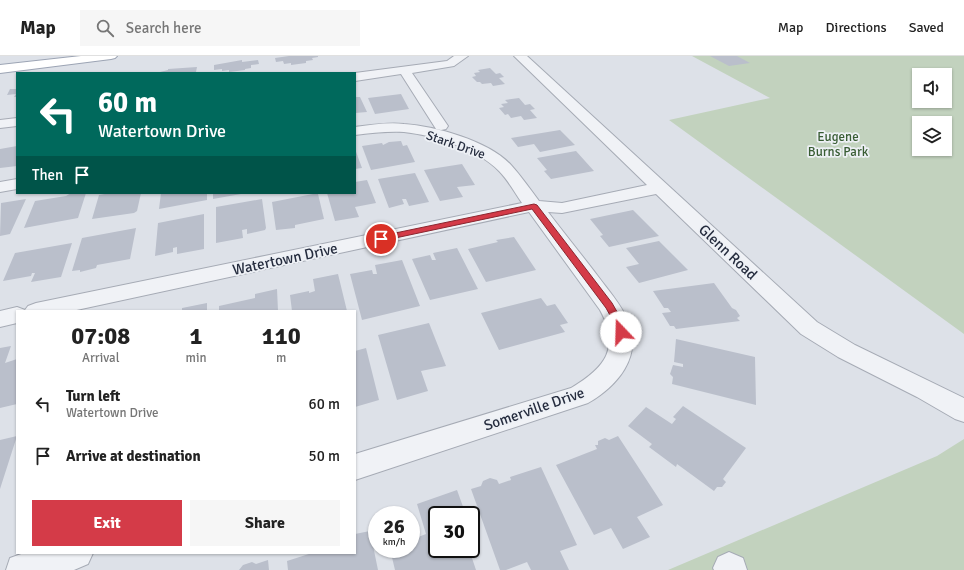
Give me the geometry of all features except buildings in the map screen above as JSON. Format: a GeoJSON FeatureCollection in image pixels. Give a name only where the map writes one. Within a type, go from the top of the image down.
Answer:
{"type":"FeatureCollection","features":[{"type":"Feature","properties":{"kind":"main road"},"geometry":{"type":"LineString","coordinates":[[0,60],[32,56]]}},
{"type":"Feature","properties":{"kind":"main road"},"geometry":{"type":"LineString","coordinates":[[0,69],[111,56]]}},
{"type":"Feature","properties":{"kind":"street"},"geometry":{"type":"LineString","coordinates":[[356,77],[450,64],[462,56]]}},
{"type":"Feature","properties":{"kind":"street","name":"Glenn Road"},"geometry":{"type":"LineString","coordinates":[[520,56],[809,328],[827,341],[924,388],[964,411]]}},
{"type":"Feature","properties":{"kind":"street"},"geometry":{"type":"LineString","coordinates":[[405,71],[441,126]]}},
{"type":"Feature","properties":{"kind":"street"},"geometry":{"type":"LineString","coordinates":[[0,124],[16,122]]}},
{"type":"Feature","properties":{"kind":"street","name":"Stark Drive"},"geometry":{"type":"LineString","coordinates":[[356,131],[376,128],[405,128],[474,147],[499,161],[534,206]]}},
{"type":"Feature","properties":{"kind":"street","name":"Watertown Drive"},"geometry":{"type":"LineString","coordinates":[[41,310],[534,206],[562,208],[654,183]]}},
{"type":"Feature","properties":{"kind":"street"},"geometry":{"type":"LineString","coordinates":[[0,187],[16,184]]}},
{"type":"Feature","properties":{"kind":"street","name":"Somerville Drive"},"geometry":{"type":"LineString","coordinates":[[356,467],[564,402],[594,388],[603,382],[610,373],[618,360],[621,348],[621,329],[616,317],[534,206]]}},
{"type":"Feature","properties":{"kind":"street"},"geometry":{"type":"LineString","coordinates":[[0,319],[16,315]]}},
{"type":"Feature","properties":{"kind":"street"},"geometry":{"type":"LineString","coordinates":[[22,570],[73,554]]}},
{"type":"Feature","properties":{"kind":"green space","name":"Eugene Burns Park"},"geometry":{"type":"Polygon","coordinates":[[[692,56],[964,56],[964,334],[669,120],[770,98],[692,56]]]}},
{"type":"Feature","properties":{"kind":"green space"},"geometry":{"type":"Polygon","coordinates":[[[964,439],[964,570],[668,570],[937,456],[964,439]]]}},
{"type":"Feature","properties":{"kind":"route"},"geometry":{"type":"LineString","coordinates":[[381,239],[534,206],[609,306],[616,317],[621,332]]}}]}
